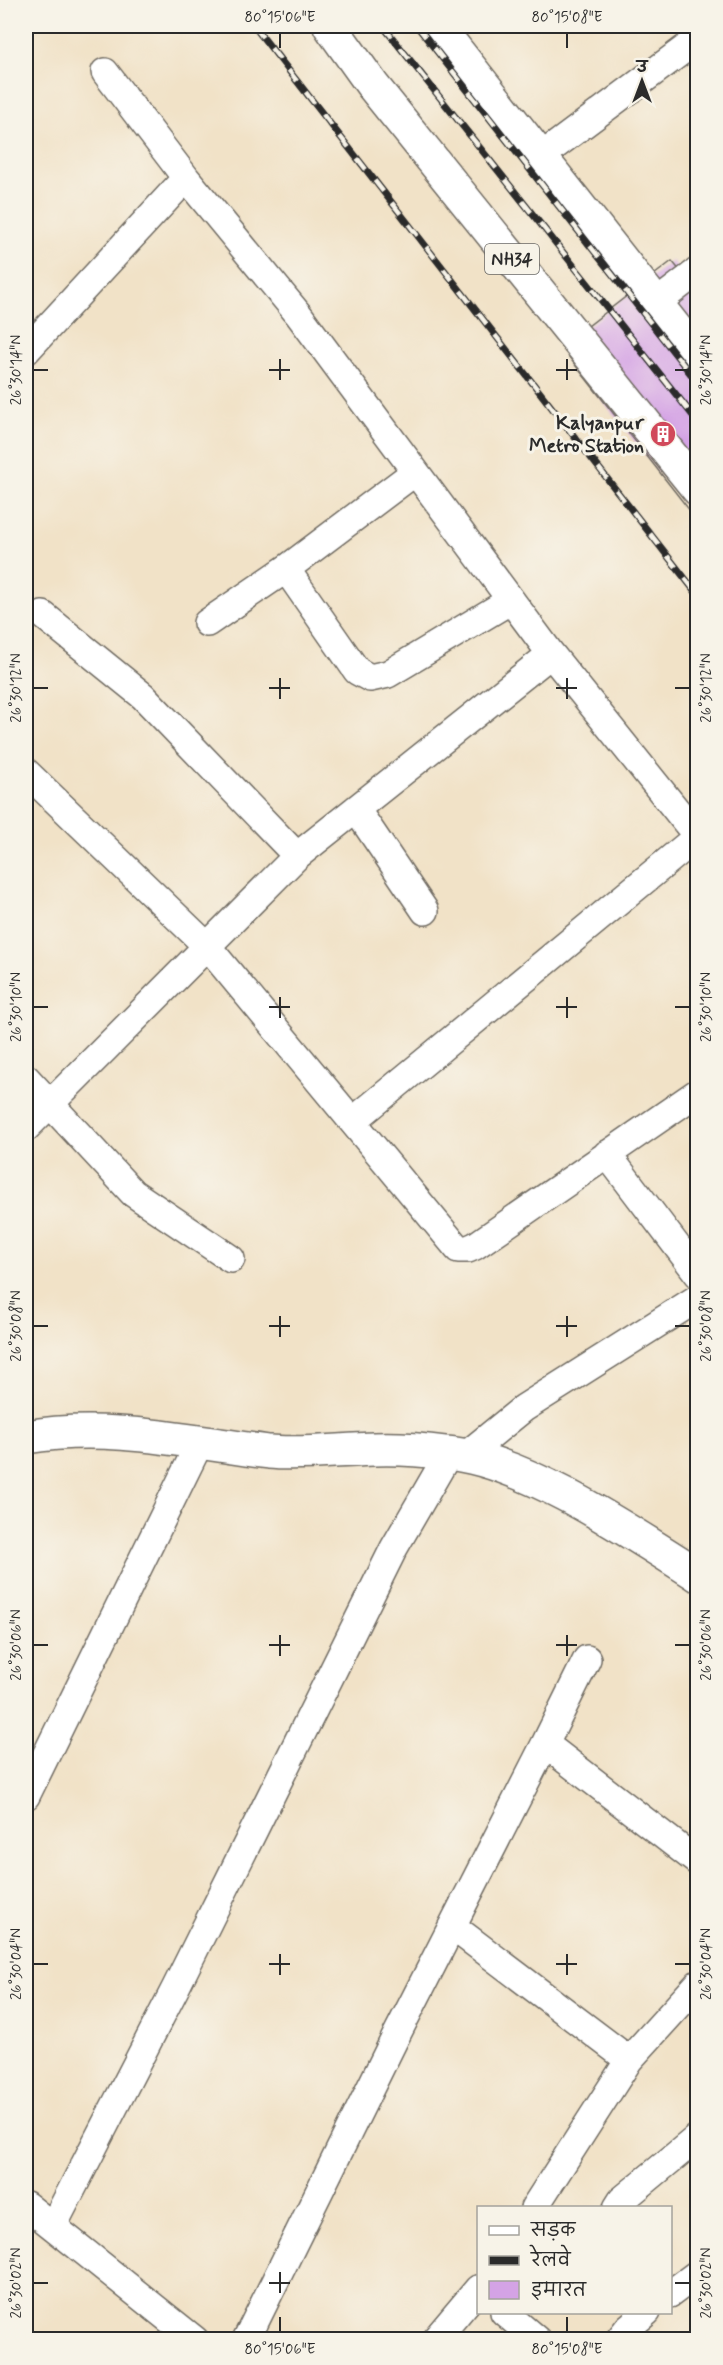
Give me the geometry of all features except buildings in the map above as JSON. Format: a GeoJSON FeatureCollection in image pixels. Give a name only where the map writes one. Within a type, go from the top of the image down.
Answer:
{"type":"FeatureCollection","features":[{"type":"Feature","properties":{"kind":"main road","name":"NH34"},"geometry":{"type":"LineString","coordinates":[[330,26],[373,86],[698,489]]}},
{"type":"Feature","properties":{"kind":"main road"},"geometry":{"type":"LineString","coordinates":[[437,26],[698,357]]}},
{"type":"Feature","properties":{"kind":"main road"},"geometry":{"type":"LineString","coordinates":[[26,1437],[47,1433],[142,1433],[280,1453],[377,1449],[457,1454],[494,1462],[568,1497],[698,1575]]}},
{"type":"Feature","properties":{"kind":"street"},"geometry":{"type":"LineString","coordinates":[[540,157],[698,39]]}},
{"type":"Feature","properties":{"kind":"street"},"geometry":{"type":"LineString","coordinates":[[105,72],[186,178],[299,315],[551,654],[697,837],[354,1122]]}},
{"type":"Feature","properties":{"kind":"street"},"geometry":{"type":"LineString","coordinates":[[26,351],[186,178]]}},
{"type":"Feature","properties":{"kind":"street"},"geometry":{"type":"LineString","coordinates":[[655,304],[698,271]]}},
{"type":"Feature","properties":{"kind":"street"},"geometry":{"type":"LineString","coordinates":[[207,623],[286,569],[416,472]]}},
{"type":"Feature","properties":{"kind":"street"},"geometry":{"type":"LineString","coordinates":[[286,569],[357,671],[369,678],[388,674],[511,600]]}},
{"type":"Feature","properties":{"kind":"street"},"geometry":{"type":"LineString","coordinates":[[43,615],[143,696],[297,856]]}},
{"type":"Feature","properties":{"kind":"street"},"geometry":{"type":"LineString","coordinates":[[26,1128],[297,856],[551,654]]}},
{"type":"Feature","properties":{"kind":"street"},"geometry":{"type":"LineString","coordinates":[[26,772],[207,946],[453,1245],[462,1250],[475,1246],[698,1092]]}},
{"type":"Feature","properties":{"kind":"street"},"geometry":{"type":"LineString","coordinates":[[356,809],[425,911]]}},
{"type":"Feature","properties":{"kind":"street"},"geometry":{"type":"LineString","coordinates":[[26,1078],[134,1193],[231,1259]]}},
{"type":"Feature","properties":{"kind":"street"},"geometry":{"type":"LineString","coordinates":[[607,1154],[698,1274]]}},
{"type":"Feature","properties":{"kind":"street"},"geometry":{"type":"LineString","coordinates":[[53,2226],[176,1987],[394,1548],[457,1454],[524,1408],[698,1298]]}},
{"type":"Feature","properties":{"kind":"street"},"geometry":{"type":"LineString","coordinates":[[26,1796],[199,1443]]}},
{"type":"Feature","properties":{"kind":"street"},"geometry":{"type":"LineString","coordinates":[[246,2340],[587,1659]]}},
{"type":"Feature","properties":{"kind":"street"},"geometry":{"type":"LineString","coordinates":[[545,1744],[698,1862]]}},
{"type":"Feature","properties":{"kind":"street"},"geometry":{"type":"LineString","coordinates":[[452,1926],[629,2060]]}},
{"type":"Feature","properties":{"kind":"street"},"geometry":{"type":"LineString","coordinates":[[535,2206],[629,2060],[698,1984]]}},
{"type":"Feature","properties":{"kind":"street"},"geometry":{"type":"LineString","coordinates":[[618,2206],[622,2200],[698,2137]]}},
{"type":"Feature","properties":{"kind":"street"},"geometry":{"type":"LineString","coordinates":[[26,2205],[195,2340]]}},
{"type":"Feature","properties":{"kind":"street"},"geometry":{"type":"LineString","coordinates":[[672,2292],[698,2273]]}},
{"type":"Feature","properties":{"kind":"street"},"geometry":{"type":"LineString","coordinates":[[435,2340],[477,2291]]}},
{"type":"Feature","properties":{"kind":"street"},"geometry":{"type":"LineString","coordinates":[[505,2314],[537,2340]]}},
{"type":"Feature","properties":{"kind":"railway"},"geometry":{"type":"LineString","coordinates":[[254,26],[698,595]]}},
{"type":"Feature","properties":{"kind":"railway"},"geometry":{"type":"LineString","coordinates":[[383,26],[698,422]]}},
{"type":"Feature","properties":{"kind":"railway"},"geometry":{"type":"LineString","coordinates":[[417,26],[698,383]]}},
{"type":"Feature","properties":{"kind":"place","name":"Kalyanpur Metro Station"},"geometry":{"type":"Point","coordinates":[663,434]}}]}
